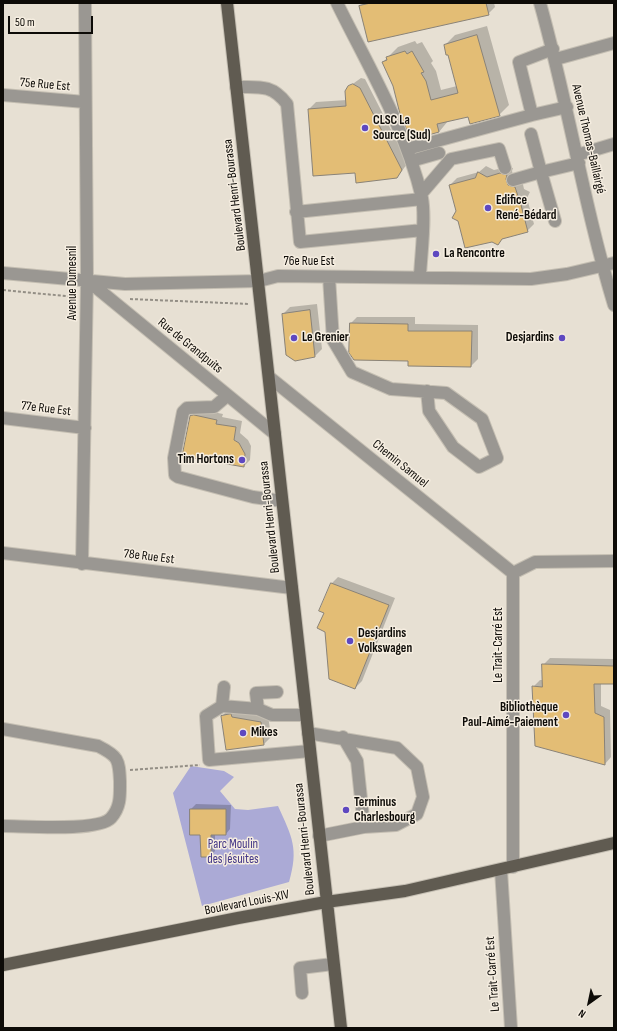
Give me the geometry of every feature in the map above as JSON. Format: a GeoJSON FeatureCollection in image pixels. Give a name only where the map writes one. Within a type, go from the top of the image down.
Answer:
{"type":"FeatureCollection","features":[{"type":"Feature","properties":{"kind":"main road","name":"Boulevard Henri-Bourassa"},"geometry":{"type":"LineString","coordinates":[[227,3],[341,1028]]}},
{"type":"Feature","properties":{"kind":"main road","name":"Boulevard Louis-XIV"},"geometry":{"type":"LineString","coordinates":[[3,965],[326,902],[405,891],[614,843]]}},
{"type":"Feature","properties":{"kind":"street","name":"Avenue Dumesnil"},"geometry":{"type":"LineString","coordinates":[[82,564],[87,298],[85,3]]}},
{"type":"Feature","properties":{"kind":"street"},"geometry":{"type":"LineString","coordinates":[[337,3],[404,138],[411,161],[421,196],[423,230],[420,276]]}},
{"type":"Feature","properties":{"kind":"street","name":"Avenue Thomas-Baillairgé"},"geometry":{"type":"LineString","coordinates":[[540,3],[555,54],[578,159],[608,264],[614,304]]}},
{"type":"Feature","properties":{"kind":"street"},"geometry":{"type":"LineString","coordinates":[[532,115],[519,62],[614,43]]}},
{"type":"Feature","properties":{"kind":"street"},"geometry":{"type":"LineString","coordinates":[[236,87],[265,87],[279,94],[287,104],[300,242],[423,230]]}},
{"type":"Feature","properties":{"kind":"street","name":"75e Rue Est"},"geometry":{"type":"LineString","coordinates":[[3,96],[85,102]]}},
{"type":"Feature","properties":{"kind":"street"},"geometry":{"type":"LineString","coordinates":[[407,149],[567,107]]}},
{"type":"Feature","properties":{"kind":"street"},"geometry":{"type":"LineString","coordinates":[[530,134],[555,221]]}},
{"type":"Feature","properties":{"kind":"street"},"geometry":{"type":"LineString","coordinates":[[513,180],[542,172],[614,144]]}},
{"type":"Feature","properties":{"kind":"street"},"geometry":{"type":"LineString","coordinates":[[296,212],[421,196],[451,159],[499,149],[505,168]]}},
{"type":"Feature","properties":{"kind":"street"},"geometry":{"type":"LineString","coordinates":[[411,161],[439,153]]}},
{"type":"Feature","properties":{"kind":"street","name":"76e Rue Est"},"geometry":{"type":"LineString","coordinates":[[3,273],[125,284],[259,281],[278,276],[420,276],[531,279],[567,274],[608,264]]}},
{"type":"Feature","properties":{"kind":"street"},"geometry":{"type":"LineString","coordinates":[[329,277],[333,340],[352,372],[391,389],[446,393],[482,419],[497,458],[479,467],[453,447],[430,411],[427,392]]}},
{"type":"Feature","properties":{"kind":"street","name":"Rue de Grandpuits"},"geometry":{"type":"LineString","coordinates":[[87,280],[275,434]]}},
{"type":"Feature","properties":{"kind":"street","name":"Chemin Samuel"},"geometry":{"type":"LineString","coordinates":[[269,377],[513,573]]}},
{"type":"Feature","properties":{"kind":"street"},"geometry":{"type":"LineString","coordinates":[[227,396],[214,407],[187,408],[183,412],[174,458],[175,475],[253,497],[282,500]]}},
{"type":"Feature","properties":{"kind":"street","name":"77e Rue Est"},"geometry":{"type":"LineString","coordinates":[[3,418],[85,428]]}},
{"type":"Feature","properties":{"kind":"street","name":"78e Rue Est"},"geometry":{"type":"LineString","coordinates":[[3,553],[82,564],[292,588]]}},
{"type":"Feature","properties":{"kind":"street"},"geometry":{"type":"LineString","coordinates":[[513,573],[536,562],[614,561]]}},
{"type":"Feature","properties":{"kind":"street","name":"Le Trait-Carré Est"},"geometry":{"type":"LineString","coordinates":[[513,573],[514,867]]}},
{"type":"Feature","properties":{"kind":"street"},"geometry":{"type":"LineString","coordinates":[[222,706],[224,687]]}},
{"type":"Feature","properties":{"kind":"street"},"geometry":{"type":"LineString","coordinates":[[258,709],[256,693],[277,692]]}},
{"type":"Feature","properties":{"kind":"street"},"geometry":{"type":"LineString","coordinates":[[306,715],[272,716],[258,709],[222,706],[206,716],[209,760],[310,751]]}},
{"type":"Feature","properties":{"kind":"street"},"geometry":{"type":"LineString","coordinates":[[3,729],[98,746],[109,752],[116,757],[119,771],[120,800],[117,810],[110,819],[100,824],[84,827],[3,826]]}},
{"type":"Feature","properties":{"kind":"street"},"geometry":{"type":"LineString","coordinates":[[308,733],[343,737],[397,748],[417,767],[423,797],[416,814],[396,825],[364,827],[319,836]]}},
{"type":"Feature","properties":{"kind":"street"},"geometry":{"type":"LineString","coordinates":[[343,737],[357,761],[364,827]]}},
{"type":"Feature","properties":{"kind":"street","name":"Le Trait-Carré Est"},"geometry":{"type":"LineString","coordinates":[[501,870],[512,1028]]}},
{"type":"Feature","properties":{"kind":"street"},"geometry":{"type":"LineString","coordinates":[[302,993],[300,968],[333,964]]}},
{"type":"Feature","properties":{"kind":"path"},"geometry":{"type":"LineString","coordinates":[[3,290],[87,298]]}},
{"type":"Feature","properties":{"kind":"path"},"geometry":{"type":"LineString","coordinates":[[110,299],[261,304]]}},
{"type":"Feature","properties":{"kind":"green space","name":"Parc Moulin des Jésuites"},"geometry":{"type":"Polygon","coordinates":[[[191,766],[224,771],[234,777],[220,791],[235,809],[248,810],[278,806],[287,826],[294,851],[289,882],[202,906],[173,793],[191,766]]]}},
{"type":"Feature","properties":{"kind":"building"},"geometry":{"type":"Polygon","coordinates":[[[371,3],[486,3],[489,15],[368,42],[359,6],[371,3]]]}},
{"type":"Feature","properties":{"kind":"building"},"geometry":{"type":"Polygon","coordinates":[[[477,35],[500,116],[470,124],[468,117],[437,124],[439,132],[411,140],[400,114],[393,86],[382,62],[387,60],[386,57],[405,51],[407,54],[412,51],[424,72],[421,73],[426,81],[431,100],[458,93],[444,45],[477,35]]]}},
{"type":"Feature","properties":{"kind":"building"},"geometry":{"type":"Polygon","coordinates":[[[353,84],[360,88],[402,170],[397,178],[356,183],[355,173],[313,176],[308,109],[346,106],[345,91],[348,86],[353,84]]]}},
{"type":"Feature","properties":{"kind":"building","name":"Edifice René-Bédard"},"geometry":{"type":"Polygon","coordinates":[[[478,172],[487,177],[500,173],[507,175],[506,179],[508,185],[515,187],[518,196],[524,199],[521,205],[528,232],[502,239],[498,245],[492,242],[465,248],[458,221],[452,218],[456,211],[449,185],[475,178],[478,172]]]}},
{"type":"Feature","properties":{"kind":"building"},"geometry":{"type":"Polygon","coordinates":[[[310,310],[315,357],[295,361],[286,355],[282,314],[310,310]]]}},
{"type":"Feature","properties":{"kind":"building"},"geometry":{"type":"Polygon","coordinates":[[[350,323],[408,324],[408,331],[472,331],[471,367],[408,366],[408,361],[354,360],[349,353],[350,323]]]}},
{"type":"Feature","properties":{"kind":"building"},"geometry":{"type":"Polygon","coordinates":[[[194,415],[217,420],[216,424],[236,427],[234,440],[239,443],[245,454],[244,467],[182,456],[190,416],[194,415]]]}},
{"type":"Feature","properties":{"kind":"building","name":"Desjardins Volkswagen"},"geometry":{"type":"Polygon","coordinates":[[[331,583],[389,605],[355,689],[329,679],[325,632],[317,628],[324,613],[319,611],[331,583]]]}},
{"type":"Feature","properties":{"kind":"building","name":"Bibliothèque Paul-Aimé-Paiement"},"geometry":{"type":"Polygon","coordinates":[[[542,664],[614,666],[614,684],[594,684],[595,713],[604,717],[605,765],[535,746],[532,686],[542,687],[542,664]]]}},
{"type":"Feature","properties":{"kind":"building","name":"Mikes"},"geometry":{"type":"Polygon","coordinates":[[[231,714],[232,717],[261,722],[264,745],[226,750],[221,716],[231,714]]]}},
{"type":"Feature","properties":{"kind":"building"},"geometry":{"type":"Polygon","coordinates":[[[190,809],[226,809],[226,835],[211,835],[211,857],[201,857],[200,835],[190,835],[190,809]]]}},
{"type":"Feature","properties":{"kind":"place","name":"CLSC La Source (Sud)"},"geometry":{"type":"Point","coordinates":[365,128]}},
{"type":"Feature","properties":{"kind":"place","name":"Edifice René-Bédard"},"geometry":{"type":"Point","coordinates":[488,208]}},
{"type":"Feature","properties":{"kind":"place","name":"La Rencontre"},"geometry":{"type":"Point","coordinates":[436,254]}},
{"type":"Feature","properties":{"kind":"place","name":"Le Grenier"},"geometry":{"type":"Point","coordinates":[294,338]}},
{"type":"Feature","properties":{"kind":"place","name":"Desjardins"},"geometry":{"type":"Point","coordinates":[562,338]}},
{"type":"Feature","properties":{"kind":"place","name":"Tim Hortons"},"geometry":{"type":"Point","coordinates":[242,460]}},
{"type":"Feature","properties":{"kind":"place","name":"Desjardins Volkswagen"},"geometry":{"type":"Point","coordinates":[350,641]}},
{"type":"Feature","properties":{"kind":"place","name":"Bibliothèque Paul-Aimé-Paiement"},"geometry":{"type":"Point","coordinates":[566,715]}},
{"type":"Feature","properties":{"kind":"place","name":"Mikes"},"geometry":{"type":"Point","coordinates":[243,733]}},
{"type":"Feature","properties":{"kind":"place","name":"Terminus Charlesbourg"},"geometry":{"type":"Point","coordinates":[346,810]}}]}
